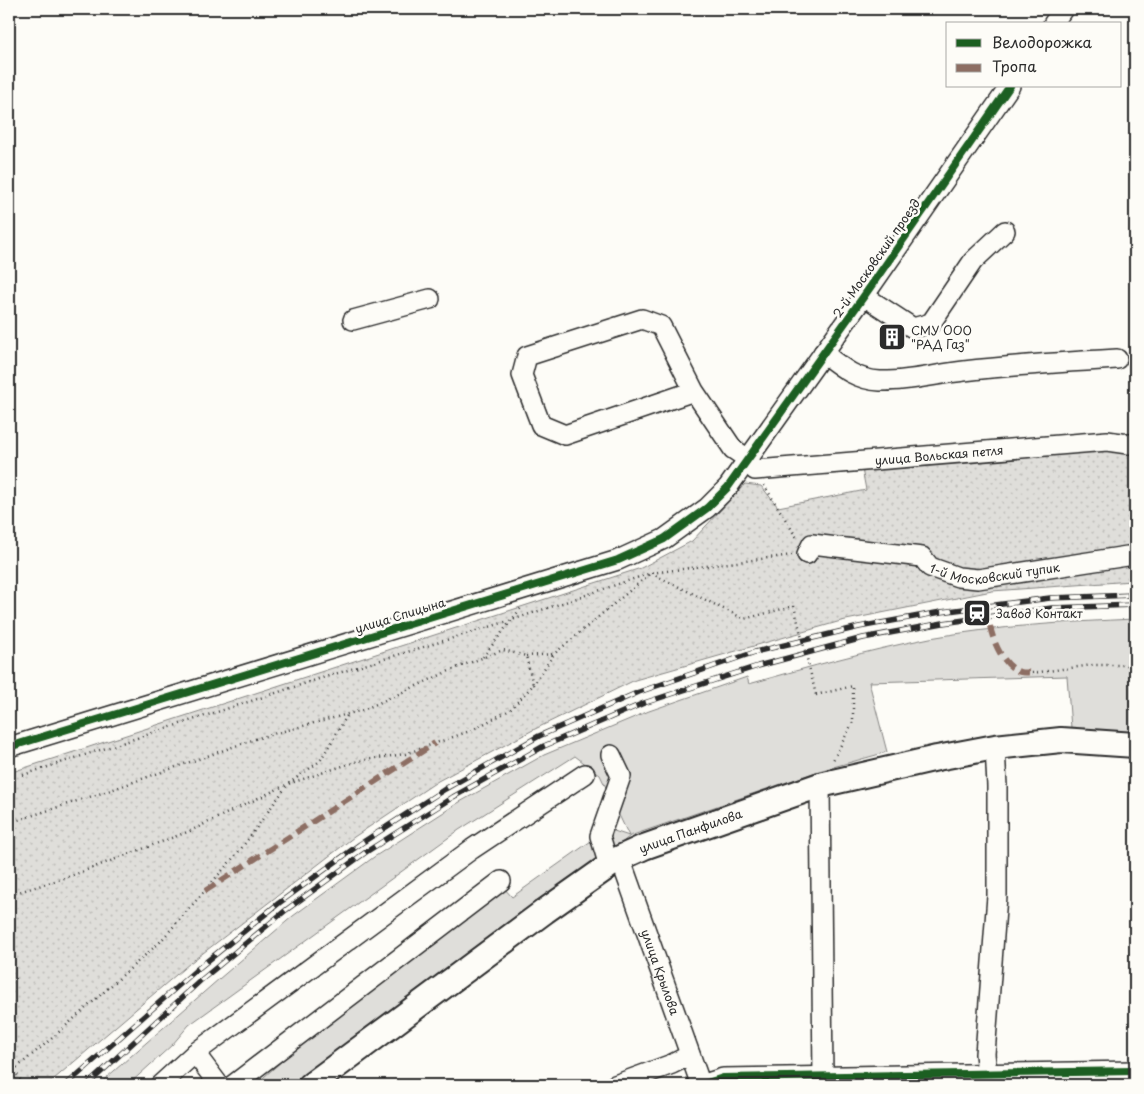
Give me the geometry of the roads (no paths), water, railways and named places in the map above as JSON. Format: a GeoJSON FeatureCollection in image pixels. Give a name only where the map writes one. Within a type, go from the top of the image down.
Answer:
{"type":"FeatureCollection","features":[{"type":"Feature","properties":{"kind":"main road","name":"улица Панфилова"},"geometry":{"type":"LineString","coordinates":[[311,1085],[544,911],[614,862],[672,836],[820,785],[995,747],[1061,740],[1135,744]]}},
{"type":"Feature","properties":{"kind":"street"},"geometry":{"type":"LineString","coordinates":[[1054,22],[1063,9]]}},
{"type":"Feature","properties":{"kind":"street","name":"2-й Московский проезд"},"geometry":{"type":"LineString","coordinates":[[759,442],[864,296],[1009,88]]}},
{"type":"Feature","properties":{"kind":"street"},"geometry":{"type":"LineString","coordinates":[[864,296],[913,328],[931,323],[973,261],[1005,232]]}},
{"type":"Feature","properties":{"kind":"street"},"geometry":{"type":"LineString","coordinates":[[353,320],[430,298]]}},
{"type":"Feature","properties":{"kind":"street"},"geometry":{"type":"LineString","coordinates":[[694,392],[565,435],[541,425],[522,375],[527,356],[642,320],[661,326],[694,392],[733,449],[752,464]]}},
{"type":"Feature","properties":{"kind":"street"},"geometry":{"type":"LineString","coordinates":[[823,353],[850,374],[879,381],[962,371],[1117,359]]}},
{"type":"Feature","properties":{"kind":"street","name":"улица Вольская петля"},"geometry":{"type":"LineString","coordinates":[[752,464],[1107,441],[1135,444]]}},
{"type":"Feature","properties":{"kind":"street","name":"улица Спицына"},"geometry":{"type":"LineString","coordinates":[[9,747],[618,560],[664,539],[707,508],[752,464],[759,442]]}},
{"type":"Feature","properties":{"kind":"street","name":"1-й Московский тупик"},"geometry":{"type":"LineString","coordinates":[[807,554],[812,544],[922,556],[930,567],[958,578],[978,579],[1135,556]]}},
{"type":"Feature","properties":{"kind":"street"},"geometry":{"type":"LineString","coordinates":[[987,1073],[985,1054],[997,896],[995,747]]}},
{"type":"Feature","properties":{"kind":"street","name":"улица Крылова"},"geometry":{"type":"LineString","coordinates":[[611,755],[621,776],[600,836],[614,862],[701,1085]]}},
{"type":"Feature","properties":{"kind":"street"},"geometry":{"type":"LineString","coordinates":[[160,1085],[195,1053],[472,849],[585,774]]}},
{"type":"Feature","properties":{"kind":"street"},"geometry":{"type":"LineString","coordinates":[[820,785],[823,1078]]}},
{"type":"Feature","properties":{"kind":"street"},"geometry":{"type":"LineString","coordinates":[[233,1085],[501,881]]}},
{"type":"Feature","properties":{"kind":"street"},"geometry":{"type":"LineString","coordinates":[[195,1053],[219,1085]]}},
{"type":"Feature","properties":{"kind":"street"},"geometry":{"type":"LineString","coordinates":[[615,1085],[672,1064],[690,1055]]}},
{"type":"Feature","properties":{"kind":"street"},"geometry":{"type":"LineString","coordinates":[[701,1085],[723,1078],[823,1078],[1135,1071]]}},
{"type":"Feature","properties":{"kind":"railway"},"geometry":{"type":"LineString","coordinates":[[66,1085],[195,971],[279,903],[360,844],[445,789],[539,736],[639,692],[755,652],[859,627],[941,612],[1050,598],[1135,595]]}},
{"type":"Feature","properties":{"kind":"railway"},"geometry":{"type":"LineString","coordinates":[[87,1085],[200,981],[286,910],[366,852],[453,797],[544,746],[644,703],[758,666],[863,638],[943,623],[1052,608],[1135,605]]}},
{"type":"Feature","properties":{"kind":"place","name":"СМУ ООО \"РАД Газ\""},"geometry":{"type":"Point","coordinates":[892,337]}},
{"type":"Feature","properties":{"kind":"place","name":"Завод Контакт"},"geometry":{"type":"Point","coordinates":[977,613]}}]}
